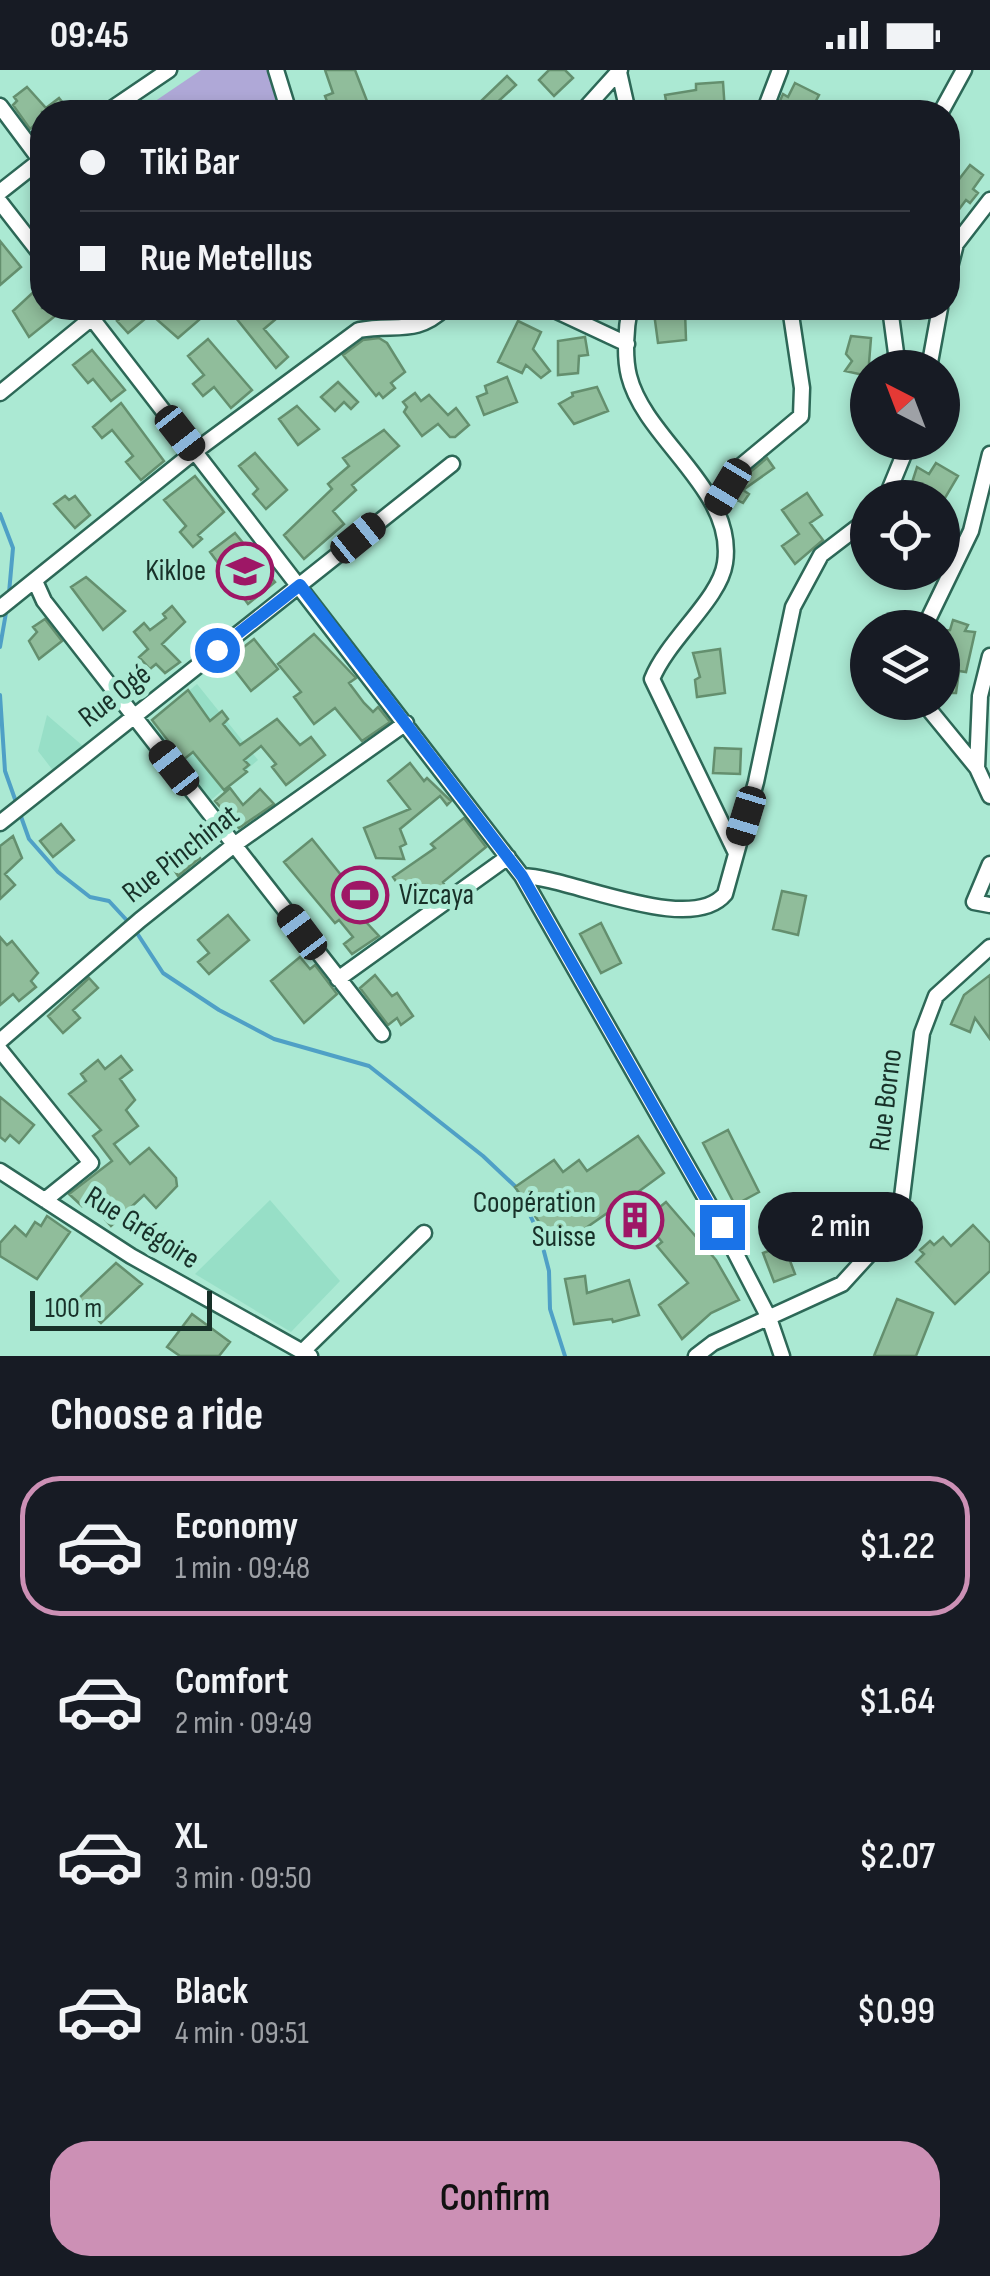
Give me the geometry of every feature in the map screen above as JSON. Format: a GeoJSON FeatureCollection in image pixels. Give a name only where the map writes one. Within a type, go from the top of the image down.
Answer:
{"type":"FeatureCollection","features":[{"type":"Feature","properties":{"kind":"street"},"geometry":{"type":"LineString","coordinates":[[125,100],[169,70]]}},
{"type":"Feature","properties":{"kind":"street"},"geometry":{"type":"LineString","coordinates":[[276,70],[285,100]]}},
{"type":"Feature","properties":{"kind":"street"},"geometry":{"type":"LineString","coordinates":[[769,100],[780,70]]}},
{"type":"Feature","properties":{"kind":"street"},"geometry":{"type":"LineString","coordinates":[[948,100],[964,70]]}},
{"type":"Feature","properties":{"kind":"street"},"geometry":{"type":"LineString","coordinates":[[593,100],[619,71]]}},
{"type":"Feature","properties":{"kind":"street"},"geometry":{"type":"LineString","coordinates":[[619,71],[625,100]]}},
{"type":"Feature","properties":{"kind":"street"},"geometry":{"type":"LineString","coordinates":[[0,106],[30,145]]}},
{"type":"Feature","properties":{"kind":"street"},"geometry":{"type":"LineString","coordinates":[[0,192],[30,169]]}},
{"type":"Feature","properties":{"kind":"street"},"geometry":{"type":"LineString","coordinates":[[960,239],[990,200]]}},
{"type":"Feature","properties":{"kind":"street"},"geometry":{"type":"LineString","coordinates":[[0,202],[30,241]]}},
{"type":"Feature","properties":{"kind":"street"},"geometry":{"type":"LineString","coordinates":[[0,392],[83,320]]}},
{"type":"Feature","properties":{"kind":"street"},"geometry":{"type":"LineString","coordinates":[[99,320],[194,452],[522,876],[640,1078],[769,1318],[782,1356]]}},
{"type":"Feature","properties":{"kind":"street"},"geometry":{"type":"LineString","coordinates":[[0,608],[194,452],[360,330],[416,326],[431,320]]}},
{"type":"Feature","properties":{"kind":"street"},"geometry":{"type":"LineString","coordinates":[[587,320],[627,344]]}},
{"type":"Feature","properties":{"kind":"street"},"geometry":{"type":"LineString","coordinates":[[629,320],[629,377],[646,409],[715,508],[725,564],[716,589],[667,648],[652,679],[735,851]]}},
{"type":"Feature","properties":{"kind":"street"},"geometry":{"type":"LineString","coordinates":[[715,508],[742,466],[801,416],[802,388],[792,320]]}},
{"type":"Feature","properties":{"kind":"street"},"geometry":{"type":"LineString","coordinates":[[892,320],[896,350]]}},
{"type":"Feature","properties":{"kind":"street"},"geometry":{"type":"LineString","coordinates":[[932,350],[938,320]]}},
{"type":"Feature","properties":{"kind":"street"},"geometry":{"type":"LineString","coordinates":[[933,610],[971,531],[990,454]]}},
{"type":"Feature","properties":{"kind":"street","name":"Rue Ogé"},"geometry":{"type":"LineString","coordinates":[[2,822],[452,464]]}},
{"type":"Feature","properties":{"kind":"street"},"geometry":{"type":"LineString","coordinates":[[522,876],[543,876],[660,907],[704,908],[718,903],[726,894],[756,782],[792,607],[821,555],[850,532]]}},
{"type":"Feature","properties":{"kind":"street"},"geometry":{"type":"LineString","coordinates":[[35,580],[44,601],[382,1034]]}},
{"type":"Feature","properties":{"kind":"street"},"geometry":{"type":"LineString","coordinates":[[977,768],[980,696],[990,656]]}},
{"type":"Feature","properties":{"kind":"street"},"geometry":{"type":"LineString","coordinates":[[938,720],[977,768],[990,796]]}},
{"type":"Feature","properties":{"kind":"street","name":"Rue Pinchinat"},"geometry":{"type":"LineString","coordinates":[[0,1041],[234,845],[406,723]]}},
{"type":"Feature","properties":{"kind":"street"},"geometry":{"type":"LineString","coordinates":[[338,978],[508,856]]}},
{"type":"Feature","properties":{"kind":"street"},"geometry":{"type":"LineString","coordinates":[[990,864],[974,902],[990,904]]}},
{"type":"Feature","properties":{"kind":"street","name":"Rue Borno"},"geometry":{"type":"LineString","coordinates":[[696,1356],[714,1342],[842,1284],[862,1265],[891,1224],[902,1197],[922,1033],[936,996],[990,947]]}},
{"type":"Feature","properties":{"kind":"street"},"geometry":{"type":"LineString","coordinates":[[0,1050],[91,1163],[44,1200]]}},
{"type":"Feature","properties":{"kind":"street"},"geometry":{"type":"LineString","coordinates":[[1,1192],[5,1174]]}},
{"type":"Feature","properties":{"kind":"street","name":"Rue Grégoire"},"geometry":{"type":"LineString","coordinates":[[5,1174],[131,1256],[306,1354]]}},
{"type":"Feature","properties":{"kind":"street"},"geometry":{"type":"LineString","coordinates":[[306,1354],[424,1233]]}},
{"type":"Feature","properties":{"kind":"shaded area"},"geometry":{"type":"Polygon","coordinates":[[[201,70],[267,70],[276,100],[157,100],[201,70]]]}},
{"type":"Feature","properties":{"kind":"shaded area"},"geometry":{"type":"Polygon","coordinates":[[[197,684],[258,760],[211,800],[149,725],[197,684]]]}},
{"type":"Feature","properties":{"kind":"shaded area"},"geometry":{"type":"Polygon","coordinates":[[[47,715],[90,752],[58,777],[38,751],[47,715]]]}},
{"type":"Feature","properties":{"kind":"shaded area"},"geometry":{"type":"Polygon","coordinates":[[[270,1200],[340,1281],[291,1332],[195,1274],[270,1200]]]}},
{"type":"Feature","properties":{"kind":"building"},"geometry":{"type":"Polygon","coordinates":[[[325,70],[355,70],[367,100],[326,100],[325,96],[333,93],[325,70]]]}},
{"type":"Feature","properties":{"kind":"building"},"geometry":{"type":"Polygon","coordinates":[[[549,70],[565,70],[573,78],[554,96],[539,80],[549,70]]]}},
{"type":"Feature","properties":{"kind":"building"},"geometry":{"type":"Polygon","coordinates":[[[507,76],[516,85],[500,100],[482,100],[507,76]]]}},
{"type":"Feature","properties":{"kind":"building"},"geometry":{"type":"Polygon","coordinates":[[[723,82],[724,100],[666,100],[665,95],[696,90],[696,84],[723,82]]]}},
{"type":"Feature","properties":{"kind":"building"},"geometry":{"type":"Polygon","coordinates":[[[795,83],[819,95],[816,100],[780,100],[783,94],[788,97],[795,83]]]}},
{"type":"Feature","properties":{"kind":"building"},"geometry":{"type":"Polygon","coordinates":[[[27,87],[39,100],[30,100],[30,129],[13,105],[17,101],[14,97],[27,87]]]}},
{"type":"Feature","properties":{"kind":"building"},"geometry":{"type":"Polygon","coordinates":[[[970,165],[983,175],[973,189],[978,193],[960,208],[960,178],[970,165]]]}},
{"type":"Feature","properties":{"kind":"building"},"geometry":{"type":"Polygon","coordinates":[[[0,241],[21,267],[0,285],[0,241]]]}},
{"type":"Feature","properties":{"kind":"building"},"geometry":{"type":"Polygon","coordinates":[[[30,295],[30,320],[50,320],[29,337],[13,311],[30,295]]]}},
{"type":"Feature","properties":{"kind":"building"},"geometry":{"type":"Polygon","coordinates":[[[118,320],[144,320],[128,333],[118,320]]]}},
{"type":"Feature","properties":{"kind":"building"},"geometry":{"type":"Polygon","coordinates":[[[157,320],[199,320],[178,338],[157,320]]]}},
{"type":"Feature","properties":{"kind":"building"},"geometry":{"type":"Polygon","coordinates":[[[238,320],[275,320],[264,329],[288,357],[276,368],[238,320]]]}},
{"type":"Feature","properties":{"kind":"building"},"geometry":{"type":"Polygon","coordinates":[[[655,320],[685,320],[686,340],[658,343],[655,320]]]}},
{"type":"Feature","properties":{"kind":"building"},"geometry":{"type":"Polygon","coordinates":[[[518,321],[541,332],[533,349],[550,371],[541,378],[526,365],[522,373],[498,362],[518,321]]]}},
{"type":"Feature","properties":{"kind":"building"},"geometry":{"type":"Polygon","coordinates":[[[851,336],[871,338],[870,350],[850,350],[850,359],[846,354],[851,336]]]}},
{"type":"Feature","properties":{"kind":"building"},"geometry":{"type":"Polygon","coordinates":[[[585,337],[588,355],[579,356],[578,373],[558,375],[558,341],[585,337]]]}},
{"type":"Feature","properties":{"kind":"building"},"geometry":{"type":"Polygon","coordinates":[[[379,338],[387,343],[405,372],[391,383],[395,388],[383,398],[379,393],[376,396],[343,355],[363,340],[379,338]]]}},
{"type":"Feature","properties":{"kind":"building"},"geometry":{"type":"Polygon","coordinates":[[[208,339],[252,390],[231,408],[214,387],[203,396],[193,384],[204,375],[188,356],[208,339]]]}},
{"type":"Feature","properties":{"kind":"building"},"geometry":{"type":"Polygon","coordinates":[[[92,350],[125,390],[111,401],[93,379],[88,383],[73,365],[92,350]]]}},
{"type":"Feature","properties":{"kind":"building"},"geometry":{"type":"Polygon","coordinates":[[[507,377],[517,402],[484,415],[477,397],[487,393],[485,386],[507,377]]]}},
{"type":"Feature","properties":{"kind":"building"},"geometry":{"type":"Polygon","coordinates":[[[338,382],[358,402],[351,409],[344,402],[335,411],[321,397],[338,382]]]}},
{"type":"Feature","properties":{"kind":"building"},"geometry":{"type":"Polygon","coordinates":[[[597,387],[608,411],[574,424],[559,404],[572,393],[597,387]]]}},
{"type":"Feature","properties":{"kind":"building"},"geometry":{"type":"Polygon","coordinates":[[[415,393],[421,401],[429,395],[448,415],[456,408],[469,425],[455,437],[450,437],[438,424],[422,436],[404,412],[407,407],[403,402],[415,393]]]}},
{"type":"Feature","properties":{"kind":"building"},"geometry":{"type":"Polygon","coordinates":[[[121,403],[164,461],[141,480],[126,462],[133,456],[112,430],[102,438],[93,427],[121,403]]]}},
{"type":"Feature","properties":{"kind":"building"},"geometry":{"type":"Polygon","coordinates":[[[297,406],[319,429],[298,445],[279,419],[297,406]]]}},
{"type":"Feature","properties":{"kind":"building"},"geometry":{"type":"Polygon","coordinates":[[[384,430],[399,446],[352,485],[356,490],[333,511],[344,524],[304,559],[284,535],[332,489],[328,484],[349,466],[343,458],[384,430]]]}},
{"type":"Feature","properties":{"kind":"building"},"geometry":{"type":"Polygon","coordinates":[[[255,453],[287,490],[266,509],[253,494],[258,489],[239,466],[255,453]]]}},
{"type":"Feature","properties":{"kind":"building"},"geometry":{"type":"Polygon","coordinates":[[[767,458],[774,468],[743,490],[749,494],[743,503],[734,498],[749,473],[767,458]]]}},
{"type":"Feature","properties":{"kind":"building"},"geometry":{"type":"Polygon","coordinates":[[[936,463],[958,476],[956,480],[913,480],[917,467],[929,474],[936,463]]]}},
{"type":"Feature","properties":{"kind":"building"},"geometry":{"type":"Polygon","coordinates":[[[195,476],[224,512],[198,535],[202,539],[193,547],[180,532],[186,526],[164,500],[195,476]]]}},
{"type":"Feature","properties":{"kind":"building"},"geometry":{"type":"Polygon","coordinates":[[[807,493],[822,515],[810,523],[823,540],[795,564],[782,546],[799,534],[782,510],[807,493]]]}},
{"type":"Feature","properties":{"kind":"building"},"geometry":{"type":"Polygon","coordinates":[[[65,496],[69,500],[75,496],[90,515],[75,528],[54,504],[65,496]]]}},
{"type":"Feature","properties":{"kind":"building"},"geometry":{"type":"Polygon","coordinates":[[[235,533],[275,582],[248,604],[210,552],[235,533]]]}},
{"type":"Feature","properties":{"kind":"building"},"geometry":{"type":"Polygon","coordinates":[[[86,577],[125,611],[103,630],[71,587],[86,577]]]}},
{"type":"Feature","properties":{"kind":"building"},"geometry":{"type":"Polygon","coordinates":[[[172,606],[185,622],[162,644],[180,662],[165,673],[156,664],[150,669],[139,657],[148,649],[134,632],[144,623],[150,630],[166,618],[163,614],[172,606]]]}},
{"type":"Feature","properties":{"kind":"building"},"geometry":{"type":"Polygon","coordinates":[[[45,619],[62,641],[39,659],[29,641],[37,632],[33,627],[45,619]]]}},
{"type":"Feature","properties":{"kind":"building"},"geometry":{"type":"Polygon","coordinates":[[[960,622],[968,625],[965,631],[975,632],[966,672],[960,671],[960,622]]]}},
{"type":"Feature","properties":{"kind":"building"},"geometry":{"type":"Polygon","coordinates":[[[314,634],[356,678],[349,683],[364,703],[373,712],[378,707],[390,722],[362,741],[335,708],[314,724],[294,697],[301,692],[278,664],[314,634]]]}},
{"type":"Feature","properties":{"kind":"building"},"geometry":{"type":"Polygon","coordinates":[[[254,639],[278,669],[251,691],[227,660],[254,639]]]}},
{"type":"Feature","properties":{"kind":"building"},"geometry":{"type":"Polygon","coordinates":[[[720,649],[725,693],[697,697],[695,680],[700,677],[693,653],[720,649]]]}},
{"type":"Feature","properties":{"kind":"building"},"geometry":{"type":"Polygon","coordinates":[[[188,690],[210,721],[222,711],[228,719],[223,724],[240,745],[277,719],[300,745],[311,737],[325,755],[286,785],[261,746],[244,760],[249,765],[244,769],[247,772],[224,790],[193,752],[183,760],[152,720],[188,690]]]}},
{"type":"Feature","properties":{"kind":"building"},"geometry":{"type":"Polygon","coordinates":[[[715,748],[741,749],[740,774],[713,773],[715,748]]]}},
{"type":"Feature","properties":{"kind":"building"},"geometry":{"type":"Polygon","coordinates":[[[410,763],[424,781],[427,778],[451,801],[447,805],[440,796],[400,829],[406,844],[400,847],[404,859],[376,858],[364,828],[410,809],[388,781],[410,763]]]}},
{"type":"Feature","properties":{"kind":"building"},"geometry":{"type":"Polygon","coordinates":[[[230,788],[243,805],[260,789],[274,804],[239,828],[215,801],[230,788]]]}},
{"type":"Feature","properties":{"kind":"building"},"geometry":{"type":"Polygon","coordinates":[[[464,818],[486,847],[443,882],[446,888],[420,907],[412,896],[408,899],[393,877],[435,848],[431,844],[464,818]]]}},
{"type":"Feature","properties":{"kind":"building"},"geometry":{"type":"Polygon","coordinates":[[[61,824],[74,840],[53,857],[40,841],[61,824]]]}},
{"type":"Feature","properties":{"kind":"building"},"geometry":{"type":"Polygon","coordinates":[[[13,836],[22,858],[5,874],[15,885],[0,899],[0,846],[13,836]]]}},
{"type":"Feature","properties":{"kind":"building"},"geometry":{"type":"Polygon","coordinates":[[[312,839],[362,901],[353,908],[379,936],[352,954],[344,944],[353,937],[339,920],[335,923],[284,862],[312,839]]]}},
{"type":"Feature","properties":{"kind":"building"},"geometry":{"type":"Polygon","coordinates":[[[186,842],[200,858],[178,876],[167,859],[186,842]]]}},
{"type":"Feature","properties":{"kind":"building"},"geometry":{"type":"Polygon","coordinates":[[[782,891],[806,896],[798,935],[773,929],[782,891]]]}},
{"type":"Feature","properties":{"kind":"building"},"geometry":{"type":"Polygon","coordinates":[[[228,915],[249,940],[209,974],[198,962],[209,953],[198,940],[228,915]]]}},
{"type":"Feature","properties":{"kind":"building"},"geometry":{"type":"Polygon","coordinates":[[[601,923],[621,963],[601,973],[580,934],[601,923]]]}},
{"type":"Feature","properties":{"kind":"building"},"geometry":{"type":"Polygon","coordinates":[[[0,937],[7,945],[12,941],[38,973],[31,981],[36,987],[19,1001],[13,994],[0,1005],[0,937]]]}},
{"type":"Feature","properties":{"kind":"building"},"geometry":{"type":"Polygon","coordinates":[[[300,957],[310,969],[315,965],[337,994],[304,1023],[271,981],[300,957]]]}},
{"type":"Feature","properties":{"kind":"building"},"geometry":{"type":"Polygon","coordinates":[[[375,975],[392,996],[397,993],[413,1016],[401,1025],[397,1018],[388,1025],[360,988],[375,975]]]}},
{"type":"Feature","properties":{"kind":"building"},"geometry":{"type":"Polygon","coordinates":[[[990,975],[990,1039],[975,1018],[970,1032],[951,1024],[964,995],[990,975]]]}},
{"type":"Feature","properties":{"kind":"building"},"geometry":{"type":"Polygon","coordinates":[[[89,978],[98,988],[73,1010],[80,1018],[63,1033],[48,1016],[89,978]]]}},
{"type":"Feature","properties":{"kind":"building"},"geometry":{"type":"Polygon","coordinates":[[[121,1056],[132,1070],[120,1079],[135,1100],[126,1110],[138,1126],[114,1144],[130,1164],[149,1148],[176,1178],[177,1186],[156,1208],[144,1195],[111,1226],[101,1215],[112,1205],[101,1190],[82,1206],[69,1194],[112,1161],[93,1136],[101,1130],[69,1094],[86,1081],[81,1074],[98,1060],[105,1069],[121,1056]]]}},
{"type":"Feature","properties":{"kind":"building"},"geometry":{"type":"Polygon","coordinates":[[[0,1097],[34,1125],[19,1143],[10,1135],[5,1141],[0,1137],[0,1097]]]}},
{"type":"Feature","properties":{"kind":"building"},"geometry":{"type":"Polygon","coordinates":[[[728,1130],[759,1192],[735,1205],[703,1143],[728,1130]]]}},
{"type":"Feature","properties":{"kind":"building"},"geometry":{"type":"Polygon","coordinates":[[[638,1136],[664,1173],[627,1200],[645,1222],[635,1230],[616,1207],[557,1248],[515,1187],[554,1160],[563,1172],[579,1160],[587,1171],[638,1136]]]}},
{"type":"Feature","properties":{"kind":"building"},"geometry":{"type":"Polygon","coordinates":[[[666,1202],[716,1260],[739,1300],[711,1313],[682,1339],[659,1305],[688,1283],[657,1246],[662,1242],[644,1220],[666,1202]]]}},
{"type":"Feature","properties":{"kind":"building"},"geometry":{"type":"Polygon","coordinates":[[[47,1216],[70,1232],[37,1279],[0,1256],[0,1243],[15,1226],[26,1236],[35,1222],[41,1226],[47,1216]]]}},
{"type":"Feature","properties":{"kind":"building"},"geometry":{"type":"Polygon","coordinates":[[[973,1225],[990,1243],[990,1271],[955,1304],[916,1262],[924,1254],[920,1250],[930,1241],[934,1245],[943,1237],[951,1246],[973,1225]]]}},
{"type":"Feature","properties":{"kind":"building"},"geometry":{"type":"Polygon","coordinates":[[[784,1245],[795,1274],[774,1282],[763,1253],[784,1245]]]}},
{"type":"Feature","properties":{"kind":"building"},"geometry":{"type":"Polygon","coordinates":[[[116,1263],[142,1284],[101,1323],[78,1299],[116,1263]]]}},
{"type":"Feature","properties":{"kind":"building"},"geometry":{"type":"Polygon","coordinates":[[[585,1276],[587,1293],[629,1280],[639,1315],[613,1322],[612,1319],[574,1324],[565,1279],[585,1276]]]}},
{"type":"Feature","properties":{"kind":"building"},"geometry":{"type":"Polygon","coordinates":[[[897,1299],[933,1313],[916,1356],[874,1356],[897,1299]]]}},
{"type":"Feature","properties":{"kind":"building"},"geometry":{"type":"Polygon","coordinates":[[[192,1314],[230,1342],[219,1356],[180,1356],[167,1347],[192,1314]]]}},
{"type":"Feature","properties":{"kind":"waterway"},"geometry":{"type":"LineString","coordinates":[[0,514],[13,548],[9,593]]}},
{"type":"Feature","properties":{"kind":"waterway"},"geometry":{"type":"LineString","coordinates":[[0,647],[7,607]]}},
{"type":"Feature","properties":{"kind":"waterway"},"geometry":{"type":"LineString","coordinates":[[0,695],[5,771],[16,802]]}},
{"type":"Feature","properties":{"kind":"waterway"},"geometry":{"type":"LineString","coordinates":[[19,811],[29,839],[58,872],[90,897],[109,901],[133,927],[163,973],[219,1010],[274,1039],[369,1066],[483,1156],[517,1188],[540,1236],[549,1271],[550,1309],[565,1356]]}},
{"type":"Feature","properties":{"kind":"place","name":"Kikloe"},"geometry":{"type":"Point","coordinates":[245,571]}},
{"type":"Feature","properties":{"kind":"place","name":"Vizcaya"},"geometry":{"type":"Point","coordinates":[360,895]}},
{"type":"Feature","properties":{"kind":"place","name":"Coopération Suisse"},"geometry":{"type":"Point","coordinates":[635,1220]}},
{"type":"Feature","properties":{"kind":"route"},"geometry":{"type":"LineString","coordinates":[[217,650],[300,585],[522,876],[722,1227]]}}]}
